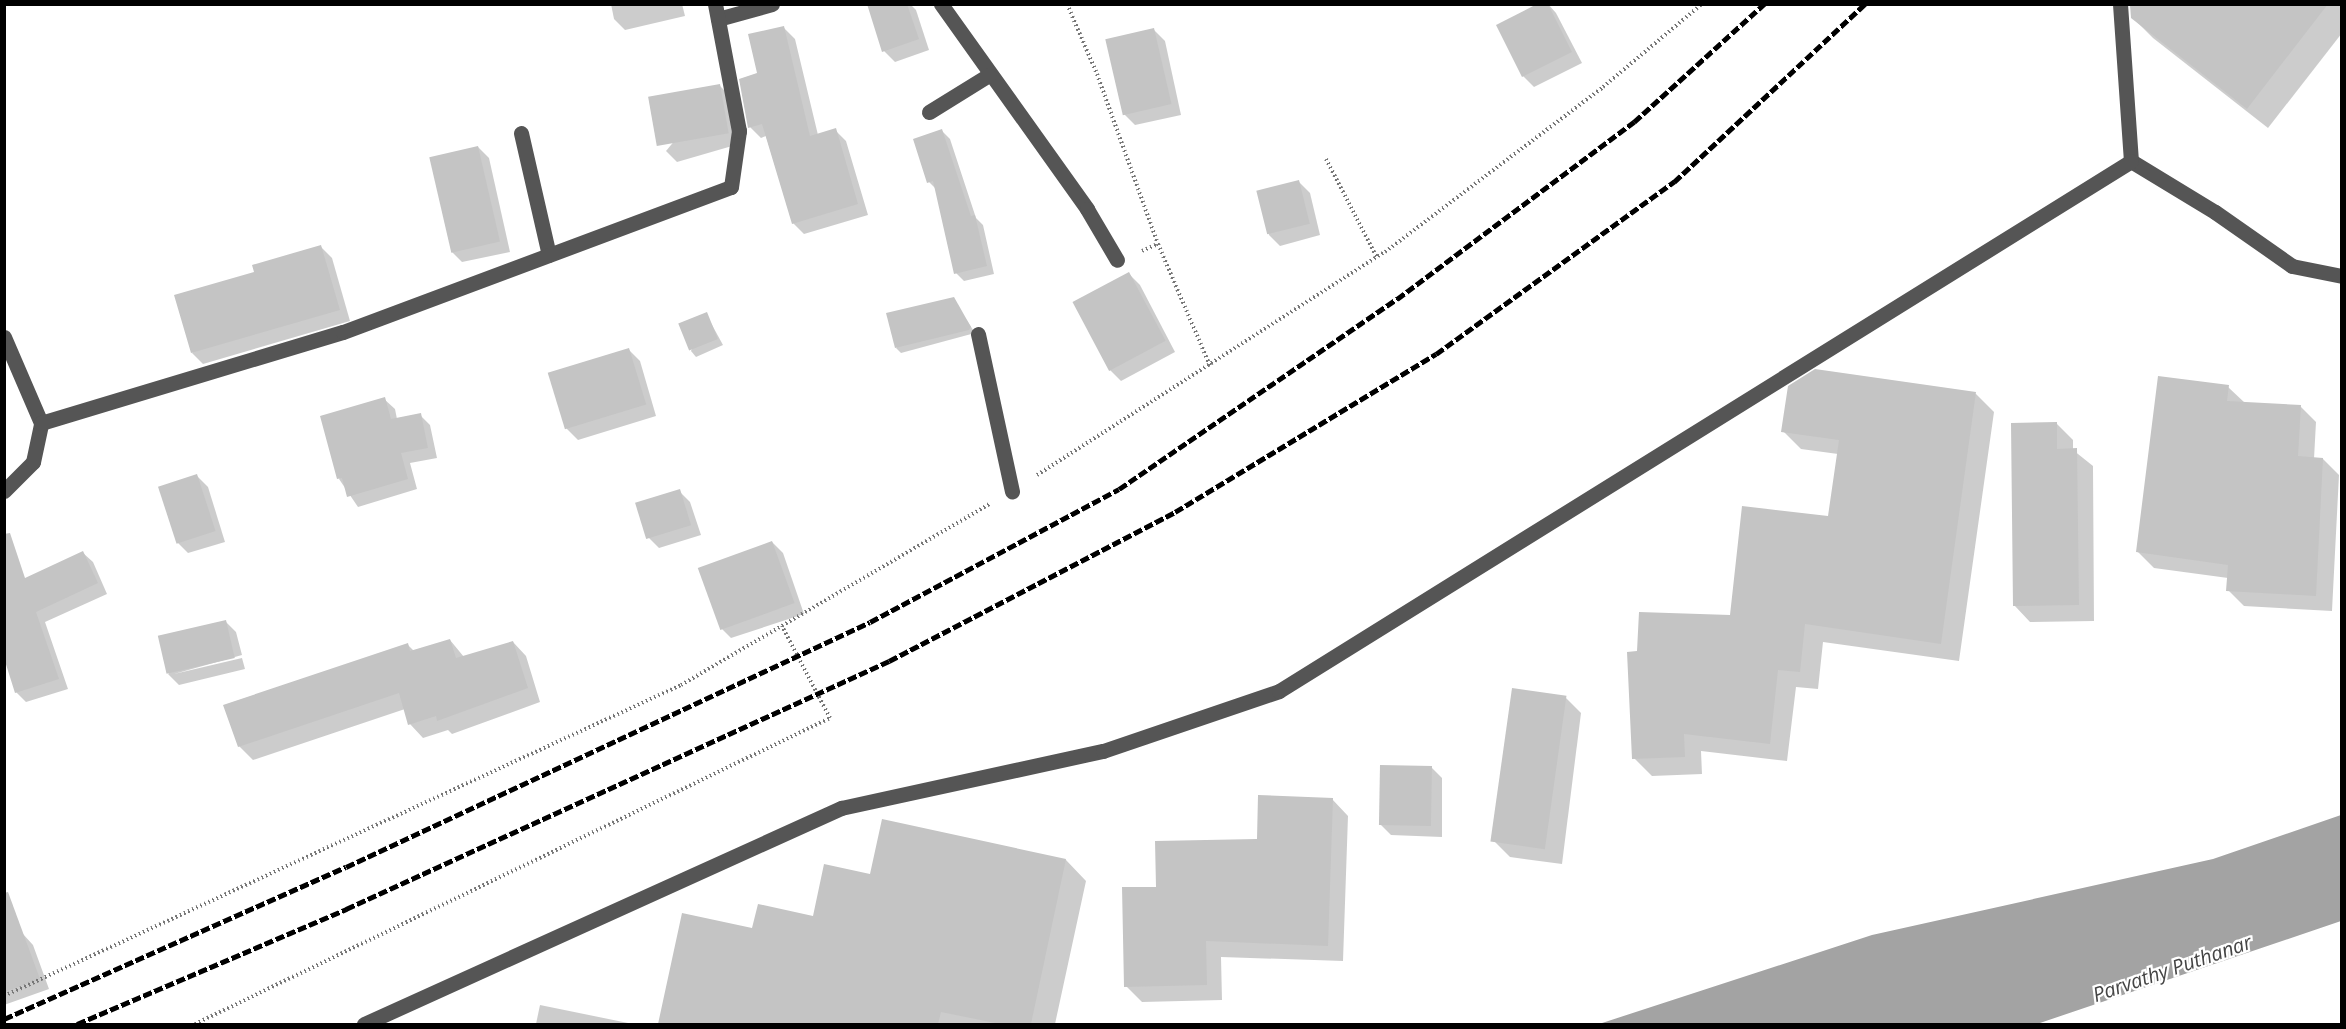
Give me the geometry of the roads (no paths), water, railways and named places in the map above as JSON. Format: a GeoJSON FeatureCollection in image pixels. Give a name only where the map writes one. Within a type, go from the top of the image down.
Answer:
{"type":"FeatureCollection","features":[{"type":"Feature","properties":{"kind":"street"},"geometry":{"type":"LineString","coordinates":[[41,423],[342,332],[731,187],[740,131],[717,12],[772,4]]}},
{"type":"Feature","properties":{"kind":"street"},"geometry":{"type":"LineString","coordinates":[[941,4],[989,75],[1087,209],[1117,260]]}},
{"type":"Feature","properties":{"kind":"street"},"geometry":{"type":"LineString","coordinates":[[2120,4],[2131,162]]}},
{"type":"Feature","properties":{"kind":"street"},"geometry":{"type":"LineString","coordinates":[[929,112],[989,75]]}},
{"type":"Feature","properties":{"kind":"street"},"geometry":{"type":"LineString","coordinates":[[521,133],[549,255]]}},
{"type":"Feature","properties":{"kind":"street"},"geometry":{"type":"LineString","coordinates":[[2131,162],[2215,212],[2292,266],[2342,276]]}},
{"type":"Feature","properties":{"kind":"street"},"geometry":{"type":"LineString","coordinates":[[364,1024],[841,808],[1102,751],[1280,692],[2131,162]]}},
{"type":"Feature","properties":{"kind":"street"},"geometry":{"type":"LineString","coordinates":[[978,334],[1012,491]]}},
{"type":"Feature","properties":{"kind":"street"},"geometry":{"type":"LineString","coordinates":[[4,337],[41,423],[33,462],[4,491]]}},
{"type":"Feature","properties":{"kind":"water","name":"Parvathy Puthanar"},"geometry":{"type":"Polygon","coordinates":[[[2341,815],[2341,921],[2037,1024],[1599,1024],[1872,935],[2213,859],[2341,815]]]}},
{"type":"Feature","properties":{"kind":"railway"},"geometry":{"type":"LineString","coordinates":[[4,1019],[346,867],[870,622],[1119,489],[1397,299],[1634,122],[1764,4]]}},
{"type":"Feature","properties":{"kind":"railway"},"geometry":{"type":"LineString","coordinates":[[77,1024],[346,909],[889,661],[1175,512],[1436,354],[1674,182],[1865,4]]}}]}
